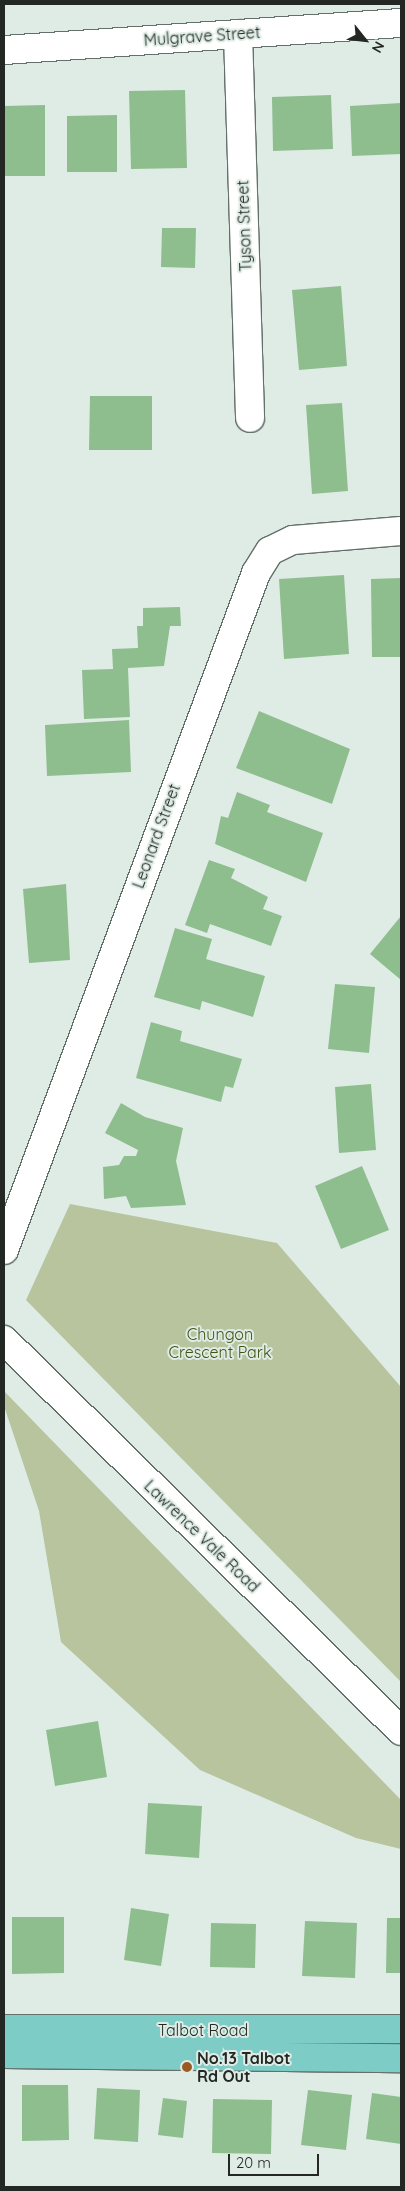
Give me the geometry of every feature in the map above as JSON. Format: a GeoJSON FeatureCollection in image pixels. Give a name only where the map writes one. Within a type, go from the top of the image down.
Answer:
{"type":"FeatureCollection","features":[{"type":"Feature","properties":{"kind":"main road","name":"Talbot Road"},"geometry":{"type":"LineString","coordinates":[[4,2030],[401,2029]]}},
{"type":"Feature","properties":{"kind":"main road","name":"Talbot Road"},"geometry":{"type":"LineString","coordinates":[[4,2054],[401,2058]]}},
{"type":"Feature","properties":{"kind":"street","name":"Mulgrave Street"},"geometry":{"type":"LineString","coordinates":[[4,50],[401,23]]}},
{"type":"Feature","properties":{"kind":"street","name":"Tyson Street"},"geometry":{"type":"LineString","coordinates":[[238,34],[250,418]]}},
{"type":"Feature","properties":{"kind":"street","name":"Leonard Street"},"geometry":{"type":"LineString","coordinates":[[4,1250],[256,573],[270,551],[292,540],[401,531]]}},
{"type":"Feature","properties":{"kind":"street","name":"Lawrence Vale Road"},"geometry":{"type":"LineString","coordinates":[[4,1340],[401,1731]]}},
{"type":"Feature","properties":{"kind":"green space","name":"Chungon Crescent Park"},"geometry":{"type":"Polygon","coordinates":[[[70,1204],[277,1243],[401,1387],[401,1682],[26,1300],[70,1204]]]}},
{"type":"Feature","properties":{"kind":"green space"},"geometry":{"type":"Polygon","coordinates":[[[4,1391],[401,1800],[401,1849],[356,1838],[200,1770],[61,1642],[39,1511],[4,1406],[4,1391]]]}},
{"type":"Feature","properties":{"kind":"building"},"geometry":{"type":"Polygon","coordinates":[[[185,90],[187,168],[131,169],[129,91],[185,90]]]}},
{"type":"Feature","properties":{"kind":"building"},"geometry":{"type":"Polygon","coordinates":[[[331,95],[333,149],[273,151],[272,97],[331,95]]]}},
{"type":"Feature","properties":{"kind":"building"},"geometry":{"type":"Polygon","coordinates":[[[401,103],[401,154],[352,156],[350,106],[401,103]]]}},
{"type":"Feature","properties":{"kind":"building"},"geometry":{"type":"Polygon","coordinates":[[[45,105],[45,176],[4,176],[4,106],[45,105]]]}},
{"type":"Feature","properties":{"kind":"building"},"geometry":{"type":"Polygon","coordinates":[[[117,115],[117,172],[67,172],[67,116],[117,115]]]}},
{"type":"Feature","properties":{"kind":"building"},"geometry":{"type":"Polygon","coordinates":[[[162,228],[196,228],[195,268],[161,267],[162,228]]]}},
{"type":"Feature","properties":{"kind":"building"},"geometry":{"type":"Polygon","coordinates":[[[341,286],[347,366],[299,370],[292,290],[341,286]]]}},
{"type":"Feature","properties":{"kind":"building"},"geometry":{"type":"Polygon","coordinates":[[[90,396],[152,396],[152,450],[89,450],[90,396]]]}},
{"type":"Feature","properties":{"kind":"building"},"geometry":{"type":"Polygon","coordinates":[[[342,403],[348,491],[312,494],[306,405],[342,403]]]}},
{"type":"Feature","properties":{"kind":"building"},"geometry":{"type":"Polygon","coordinates":[[[344,575],[349,654],[284,659],[279,579],[344,575]]]}},
{"type":"Feature","properties":{"kind":"building"},"geometry":{"type":"Polygon","coordinates":[[[401,578],[401,657],[372,657],[371,579],[401,578]]]}},
{"type":"Feature","properties":{"kind":"building"},"geometry":{"type":"Polygon","coordinates":[[[180,607],[181,626],[170,626],[164,666],[128,668],[130,717],[84,719],[82,670],[113,669],[112,649],[138,648],[137,626],[143,626],[143,608],[180,607]]]}},
{"type":"Feature","properties":{"kind":"building"},"geometry":{"type":"Polygon","coordinates":[[[259,711],[350,749],[332,804],[236,768],[259,711]]]}},
{"type":"Feature","properties":{"kind":"building"},"geometry":{"type":"Polygon","coordinates":[[[129,720],[131,772],[47,776],[45,725],[129,720]]]}},
{"type":"Feature","properties":{"kind":"building"},"geometry":{"type":"Polygon","coordinates":[[[237,792],[270,805],[267,812],[323,833],[306,882],[215,844],[221,816],[228,818],[237,792]]]}},
{"type":"Feature","properties":{"kind":"building"},"geometry":{"type":"Polygon","coordinates":[[[209,860],[235,869],[231,878],[268,897],[263,909],[282,916],[271,946],[210,924],[207,933],[185,925],[209,860]]]}},
{"type":"Feature","properties":{"kind":"building"},"geometry":{"type":"Polygon","coordinates":[[[66,884],[70,960],[29,963],[23,889],[66,884]]]}},
{"type":"Feature","properties":{"kind":"building"},"geometry":{"type":"Polygon","coordinates":[[[401,916],[401,980],[370,954],[401,916]]]}},
{"type":"Feature","properties":{"kind":"building"},"geometry":{"type":"Polygon","coordinates":[[[175,928],[212,939],[206,959],[265,976],[253,1017],[202,1001],[200,1010],[154,997],[175,928]]]}},
{"type":"Feature","properties":{"kind":"building"},"geometry":{"type":"Polygon","coordinates":[[[335,984],[375,987],[369,1053],[328,1049],[335,984]]]}},
{"type":"Feature","properties":{"kind":"building"},"geometry":{"type":"Polygon","coordinates":[[[151,1022],[182,1031],[180,1041],[242,1059],[233,1088],[225,1086],[221,1102],[136,1078],[151,1022]]]}},
{"type":"Feature","properties":{"kind":"building"},"geometry":{"type":"Polygon","coordinates":[[[371,1084],[376,1150],[339,1153],[335,1087],[371,1084]]]}},
{"type":"Feature","properties":{"kind":"building"},"geometry":{"type":"Polygon","coordinates":[[[121,1103],[145,1117],[183,1128],[176,1161],[186,1205],[131,1208],[126,1196],[104,1199],[103,1167],[119,1165],[124,1156],[136,1156],[138,1150],[105,1133],[121,1103]]]}},
{"type":"Feature","properties":{"kind":"building"},"geometry":{"type":"Polygon","coordinates":[[[362,1166],[389,1230],[341,1249],[315,1186],[362,1166]]]}},
{"type":"Feature","properties":{"kind":"building"},"geometry":{"type":"Polygon","coordinates":[[[98,1721],[107,1777],[55,1786],[46,1730],[98,1721]]]}},
{"type":"Feature","properties":{"kind":"building"},"geometry":{"type":"Polygon","coordinates":[[[148,1803],[202,1806],[199,1858],[145,1854],[148,1803]]]}},
{"type":"Feature","properties":{"kind":"building"},"geometry":{"type":"Polygon","coordinates":[[[131,1908],[169,1914],[161,1966],[124,1960],[131,1908]]]}},
{"type":"Feature","properties":{"kind":"building"},"geometry":{"type":"Polygon","coordinates":[[[12,1917],[64,1917],[64,1973],[12,1974],[12,1917]]]}},
{"type":"Feature","properties":{"kind":"building"},"geometry":{"type":"Polygon","coordinates":[[[387,1918],[401,1918],[401,1973],[386,1973],[387,1918]]]}},
{"type":"Feature","properties":{"kind":"building"},"geometry":{"type":"Polygon","coordinates":[[[305,1921],[357,1923],[355,1978],[302,1976],[305,1921]]]}},
{"type":"Feature","properties":{"kind":"building"},"geometry":{"type":"Polygon","coordinates":[[[211,1923],[256,1924],[255,1968],[210,1967],[211,1923]]]}},
{"type":"Feature","properties":{"kind":"building"},"geometry":{"type":"Polygon","coordinates":[[[22,2085],[68,2085],[69,2140],[22,2141],[22,2085]]]}},
{"type":"Feature","properties":{"kind":"building"},"geometry":{"type":"Polygon","coordinates":[[[97,2088],[140,2090],[138,2142],[94,2139],[97,2088]]]}},
{"type":"Feature","properties":{"kind":"building"},"geometry":{"type":"Polygon","coordinates":[[[308,2090],[352,2095],[346,2150],[301,2145],[308,2090]]]}},
{"type":"Feature","properties":{"kind":"building"},"geometry":{"type":"Polygon","coordinates":[[[372,2093],[401,2097],[401,2144],[366,2139],[372,2093]]]}},
{"type":"Feature","properties":{"kind":"building"},"geometry":{"type":"Polygon","coordinates":[[[163,2098],[187,2101],[183,2138],[158,2135],[163,2098]]]}},
{"type":"Feature","properties":{"kind":"building"},"geometry":{"type":"Polygon","coordinates":[[[213,2099],[272,2100],[271,2154],[212,2153],[213,2099]]]}},
{"type":"Feature","properties":{"kind":"place","name":"No.13 Talbot Rd Out"},"geometry":{"type":"Point","coordinates":[187,2067]}}]}
